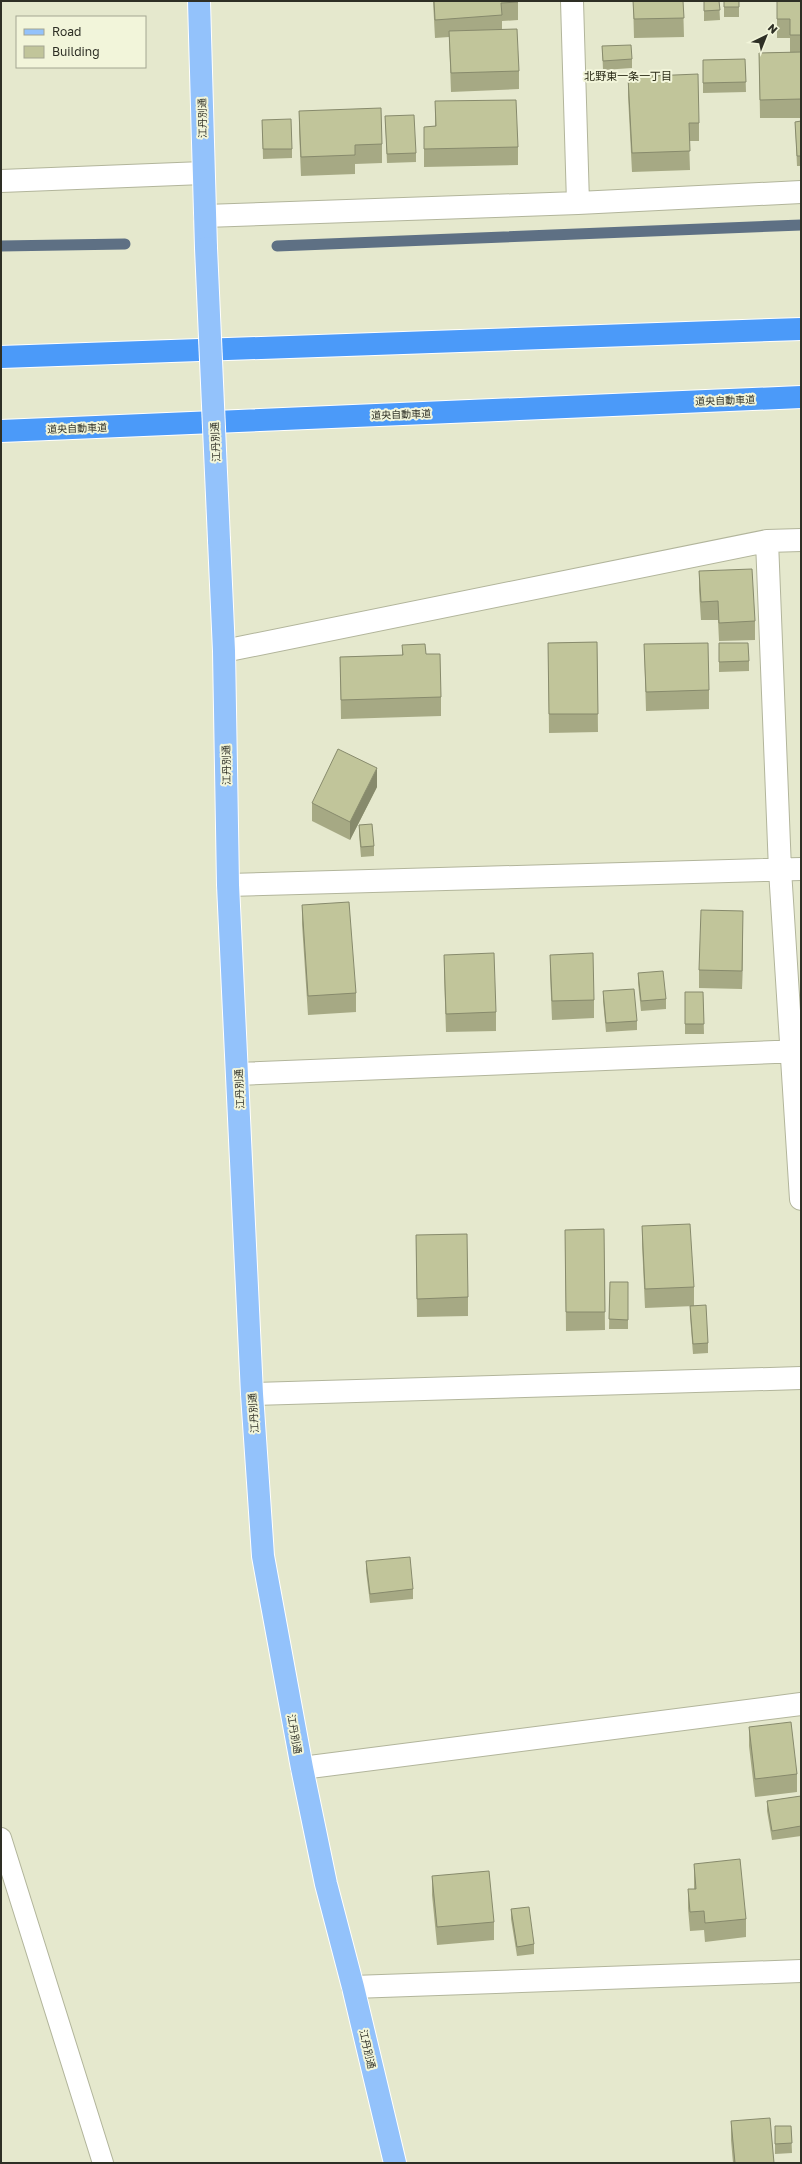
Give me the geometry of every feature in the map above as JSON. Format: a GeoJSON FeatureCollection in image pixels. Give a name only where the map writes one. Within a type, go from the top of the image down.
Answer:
{"type":"FeatureCollection","features":[{"type":"Feature","properties":{"kind":"highway"},"geometry":{"type":"LineString","coordinates":[[1,357],[801,329]]}},
{"type":"Feature","properties":{"kind":"highway","name":"道央自動車道"},"geometry":{"type":"LineString","coordinates":[[1,431],[801,397]]}},
{"type":"Feature","properties":{"kind":"main road","name":"江丹別通"},"geometry":{"type":"LineString","coordinates":[[199,1],[204,216],[224,651],[228,885],[252,1394],[263,1556],[302,1768],[326,1884],[353,1987],[395,2163]]}},
{"type":"Feature","properties":{"kind":"street"},"geometry":{"type":"LineString","coordinates":[[572,1],[578,204]]}},
{"type":"Feature","properties":{"kind":"street"},"geometry":{"type":"LineString","coordinates":[[1,181],[203,173]]}},
{"type":"Feature","properties":{"kind":"street"},"geometry":{"type":"LineString","coordinates":[[204,216],[578,204],[801,192]]}},
{"type":"Feature","properties":{"kind":"street"},"geometry":{"type":"LineString","coordinates":[[224,651],[767,541],[801,540]]}},
{"type":"Feature","properties":{"kind":"street"},"geometry":{"type":"LineString","coordinates":[[767,541],[791,869],[801,1199]]}},
{"type":"Feature","properties":{"kind":"street"},"geometry":{"type":"LineString","coordinates":[[228,885],[791,869]]}},
{"type":"Feature","properties":{"kind":"street"},"geometry":{"type":"LineString","coordinates":[[238,1074],[797,1052]]}},
{"type":"Feature","properties":{"kind":"street"},"geometry":{"type":"LineString","coordinates":[[252,1394],[801,1378]]}},
{"type":"Feature","properties":{"kind":"street"},"geometry":{"type":"LineString","coordinates":[[302,1768],[801,1704]]}},
{"type":"Feature","properties":{"kind":"street"},"geometry":{"type":"LineString","coordinates":[[353,1987],[801,1971]]}},
{"type":"Feature","properties":{"kind":"lane"},"geometry":{"type":"LineString","coordinates":[[1,1838],[103,2163]]}},
{"type":"Feature","properties":{"kind":"building"},"geometry":{"type":"Polygon","coordinates":[[[434,1],[518,2],[501,3],[502,15],[435,20],[434,1]]]}},
{"type":"Feature","properties":{"kind":"building"},"geometry":{"type":"Polygon","coordinates":[[[633,1],[683,1],[684,18],[634,19],[633,1]]]}},
{"type":"Feature","properties":{"kind":"building"},"geometry":{"type":"Polygon","coordinates":[[[704,1],[719,1],[720,10],[704,11],[704,1]]]}},
{"type":"Feature","properties":{"kind":"building"},"geometry":{"type":"Polygon","coordinates":[[[724,1],[739,1],[739,7],[724,7],[724,1]]]}},
{"type":"Feature","properties":{"kind":"building"},"geometry":{"type":"Polygon","coordinates":[[[777,1],[801,1],[801,35],[790,35],[790,19],[777,19],[777,1]]]}},
{"type":"Feature","properties":{"kind":"building"},"geometry":{"type":"Polygon","coordinates":[[[517,29],[519,71],[451,73],[449,31],[517,29]]]}},
{"type":"Feature","properties":{"kind":"building"},"geometry":{"type":"Polygon","coordinates":[[[631,45],[632,59],[603,61],[602,46],[631,45]]]}},
{"type":"Feature","properties":{"kind":"building"},"geometry":{"type":"Polygon","coordinates":[[[801,52],[801,99],[760,100],[759,53],[801,52]]]}},
{"type":"Feature","properties":{"kind":"building"},"geometry":{"type":"Polygon","coordinates":[[[745,59],[746,82],[703,83],[703,60],[745,59]]]}},
{"type":"Feature","properties":{"kind":"building"},"geometry":{"type":"Polygon","coordinates":[[[698,74],[699,123],[689,123],[690,151],[632,153],[628,77],[698,74]]]}},
{"type":"Feature","properties":{"kind":"building"},"geometry":{"type":"Polygon","coordinates":[[[516,100],[518,147],[424,149],[424,127],[436,126],[435,101],[516,100]]]}},
{"type":"Feature","properties":{"kind":"building"},"geometry":{"type":"Polygon","coordinates":[[[381,108],[382,144],[355,145],[355,155],[301,157],[299,111],[381,108]]]}},
{"type":"Feature","properties":{"kind":"building"},"geometry":{"type":"Polygon","coordinates":[[[414,115],[416,153],[387,154],[385,116],[414,115]]]}},
{"type":"Feature","properties":{"kind":"building"},"geometry":{"type":"Polygon","coordinates":[[[291,119],[292,149],[263,149],[262,120],[291,119]]]}},
{"type":"Feature","properties":{"kind":"building"},"geometry":{"type":"Polygon","coordinates":[[[801,121],[801,156],[797,156],[795,122],[801,121]]]}},
{"type":"Feature","properties":{"kind":"building"},"geometry":{"type":"Polygon","coordinates":[[[752,569],[755,621],[719,623],[718,601],[701,602],[699,571],[752,569]]]}},
{"type":"Feature","properties":{"kind":"building"},"geometry":{"type":"Polygon","coordinates":[[[597,642],[598,714],[549,714],[548,643],[597,642]]]}},
{"type":"Feature","properties":{"kind":"building"},"geometry":{"type":"Polygon","coordinates":[[[708,643],[709,690],[646,692],[644,644],[708,643]]]}},
{"type":"Feature","properties":{"kind":"building"},"geometry":{"type":"Polygon","coordinates":[[[719,643],[748,643],[749,661],[719,662],[719,643]]]}},
{"type":"Feature","properties":{"kind":"building"},"geometry":{"type":"Polygon","coordinates":[[[425,644],[426,654],[440,654],[441,697],[341,700],[340,657],[403,655],[402,645],[425,644]]]}},
{"type":"Feature","properties":{"kind":"building"},"geometry":{"type":"Polygon","coordinates":[[[338,749],[377,768],[350,822],[312,803],[338,749]]]}},
{"type":"Feature","properties":{"kind":"building"},"geometry":{"type":"Polygon","coordinates":[[[372,824],[374,846],[361,847],[359,825],[372,824]]]}},
{"type":"Feature","properties":{"kind":"building"},"geometry":{"type":"Polygon","coordinates":[[[349,902],[356,993],[308,996],[302,905],[349,902]]]}},
{"type":"Feature","properties":{"kind":"building"},"geometry":{"type":"Polygon","coordinates":[[[701,910],[743,911],[742,971],[699,970],[701,910]]]}},
{"type":"Feature","properties":{"kind":"building"},"geometry":{"type":"Polygon","coordinates":[[[494,953],[496,1012],[446,1014],[444,955],[494,953]]]}},
{"type":"Feature","properties":{"kind":"building"},"geometry":{"type":"Polygon","coordinates":[[[593,953],[594,1000],[552,1001],[550,955],[593,953]]]}},
{"type":"Feature","properties":{"kind":"building"},"geometry":{"type":"Polygon","coordinates":[[[663,971],[666,999],[641,1001],[638,973],[663,971]]]}},
{"type":"Feature","properties":{"kind":"building"},"geometry":{"type":"Polygon","coordinates":[[[634,989],[637,1021],[606,1023],[603,991],[634,989]]]}},
{"type":"Feature","properties":{"kind":"building"},"geometry":{"type":"Polygon","coordinates":[[[685,992],[703,992],[704,1024],[685,1024],[685,992]]]}},
{"type":"Feature","properties":{"kind":"building"},"geometry":{"type":"Polygon","coordinates":[[[690,1224],[694,1287],[645,1289],[642,1226],[690,1224]]]}},
{"type":"Feature","properties":{"kind":"building"},"geometry":{"type":"Polygon","coordinates":[[[604,1229],[605,1312],[566,1312],[565,1230],[604,1229]]]}},
{"type":"Feature","properties":{"kind":"building"},"geometry":{"type":"Polygon","coordinates":[[[467,1234],[468,1297],[417,1299],[416,1235],[467,1234]]]}},
{"type":"Feature","properties":{"kind":"building"},"geometry":{"type":"Polygon","coordinates":[[[610,1282],[628,1282],[628,1320],[609,1319],[610,1282]]]}},
{"type":"Feature","properties":{"kind":"building"},"geometry":{"type":"Polygon","coordinates":[[[706,1305],[708,1343],[693,1344],[690,1306],[706,1305]]]}},
{"type":"Feature","properties":{"kind":"building"},"geometry":{"type":"Polygon","coordinates":[[[410,1557],[413,1589],[370,1594],[366,1561],[410,1557]]]}},
{"type":"Feature","properties":{"kind":"building"},"geometry":{"type":"Polygon","coordinates":[[[791,1722],[797,1774],[755,1779],[749,1727],[791,1722]]]}},
{"type":"Feature","properties":{"kind":"building"},"geometry":{"type":"Polygon","coordinates":[[[801,1796],[801,1826],[772,1831],[767,1801],[801,1796]]]}},
{"type":"Feature","properties":{"kind":"building"},"geometry":{"type":"Polygon","coordinates":[[[740,1859],[746,1919],[705,1923],[704,1911],[690,1912],[688,1889],[696,1889],[694,1864],[740,1859]]]}},
{"type":"Feature","properties":{"kind":"building"},"geometry":{"type":"Polygon","coordinates":[[[489,1871],[494,1922],[437,1927],[432,1876],[489,1871]]]}},
{"type":"Feature","properties":{"kind":"building"},"geometry":{"type":"Polygon","coordinates":[[[529,1907],[534,1944],[517,1947],[511,1909],[529,1907]]]}},
{"type":"Feature","properties":{"kind":"building"},"geometry":{"type":"Polygon","coordinates":[[[770,2118],[774,2163],[735,2163],[731,2121],[770,2118]]]}},
{"type":"Feature","properties":{"kind":"building"},"geometry":{"type":"Polygon","coordinates":[[[775,2126],[791,2126],[792,2143],[775,2144],[775,2126]]]}},
{"type":"Feature","properties":{"kind":"waterway"},"geometry":{"type":"LineString","coordinates":[[277,246],[801,225]]}},
{"type":"Feature","properties":{"kind":"waterway"},"geometry":{"type":"LineString","coordinates":[[1,246],[125,244]]}},
{"type":"Feature","properties":{"kind":"district","name":"北野東一条一丁目"},"geometry":{"type":"Point","coordinates":[628,76]}}]}
